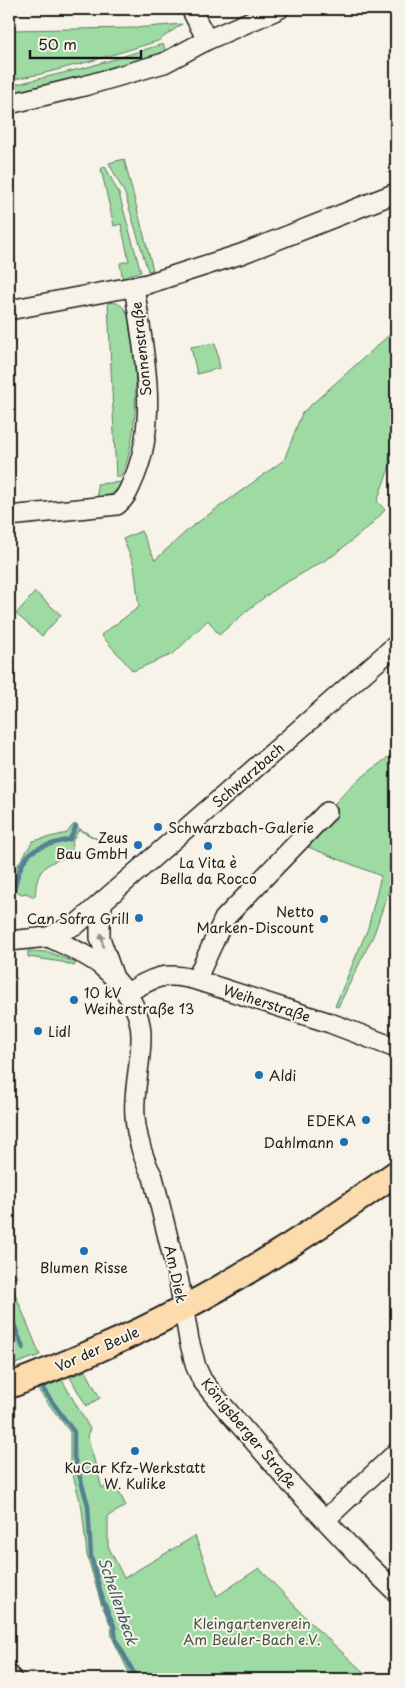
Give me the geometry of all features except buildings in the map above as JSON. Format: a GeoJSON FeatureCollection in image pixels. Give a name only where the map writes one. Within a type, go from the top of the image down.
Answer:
{"type":"FeatureCollection","features":[{"type":"Feature","properties":{"kind":"main road","name":"Am Diek"},"geometry":{"type":"LineString","coordinates":[[183,1309],[300,1238],[396,1172]]}},
{"type":"Feature","properties":{"kind":"main road","name":"Vor der Beule"},"geometry":{"type":"LineString","coordinates":[[9,1386],[66,1363],[183,1309]]}},
{"type":"Feature","properties":{"kind":"street"},"geometry":{"type":"LineString","coordinates":[[191,9],[207,40]]}},
{"type":"Feature","properties":{"kind":"street"},"geometry":{"type":"LineString","coordinates":[[9,104],[84,86],[164,63],[207,40],[279,9]]}},
{"type":"Feature","properties":{"kind":"street","name":"Sonnenstraße"},"geometry":{"type":"LineString","coordinates":[[9,310],[147,284],[241,254],[396,193]]}},
{"type":"Feature","properties":{"kind":"street","name":"Sonnenstraße"},"geometry":{"type":"LineString","coordinates":[[9,516],[117,505],[126,497],[138,468],[147,422],[148,388],[134,286]]}},
{"type":"Feature","properties":{"kind":"street","name":"Schwarzbach"},"geometry":{"type":"LineString","coordinates":[[9,941],[48,937],[78,924],[396,645]]}},
{"type":"Feature","properties":{"kind":"street"},"geometry":{"type":"LineString","coordinates":[[196,980],[224,918],[327,812]]}},
{"type":"Feature","properties":{"kind":"street"},"geometry":{"type":"LineString","coordinates":[[104,901],[100,919],[100,938],[114,978]]}},
{"type":"Feature","properties":{"kind":"street"},"geometry":{"type":"LineString","coordinates":[[48,937],[97,963],[127,993]]}},
{"type":"Feature","properties":{"kind":"street","name":"Weiherstraße"},"geometry":{"type":"LineString","coordinates":[[127,993],[144,983],[166,975],[180,976],[338,1026],[396,1048]]}},
{"type":"Feature","properties":{"kind":"street","name":"Am Diek"},"geometry":{"type":"LineString","coordinates":[[127,993],[139,1022],[141,1037],[134,1102],[137,1129],[146,1164],[153,1177],[179,1282],[183,1309]]}},
{"type":"Feature","properties":{"kind":"street","name":"Königsberger Straße"},"geometry":{"type":"LineString","coordinates":[[183,1309],[196,1368],[202,1380],[325,1520],[396,1592]]}},
{"type":"Feature","properties":{"kind":"street"},"geometry":{"type":"LineString","coordinates":[[325,1520],[396,1453]]}},
{"type":"Feature","properties":{"kind":"street"},"geometry":{"type":"LineString","coordinates":[[9,1675],[12,1679]]}},
{"type":"Feature","properties":{"kind":"green space"},"geometry":{"type":"Polygon","coordinates":[[[182,24],[158,41],[95,60],[9,80],[9,30],[135,28],[182,24]]]}},
{"type":"Feature","properties":{"kind":"green space"},"geometry":{"type":"Polygon","coordinates":[[[163,44],[167,55],[9,97],[9,86],[88,67],[163,44]]]}},
{"type":"Feature","properties":{"kind":"green space"},"geometry":{"type":"Polygon","coordinates":[[[124,159],[153,270],[148,271],[125,194],[109,163],[124,159]]]}},
{"type":"Feature","properties":{"kind":"green space"},"geometry":{"type":"Polygon","coordinates":[[[105,166],[119,194],[141,272],[128,275],[129,278],[123,280],[120,263],[129,261],[121,224],[114,226],[101,169],[105,166]]]}},
{"type":"Feature","properties":{"kind":"green space"},"geometry":{"type":"Polygon","coordinates":[[[114,302],[124,308],[128,315],[135,372],[136,401],[133,430],[128,456],[121,477],[116,477],[108,303],[114,302]]]}},
{"type":"Feature","properties":{"kind":"green space"},"geometry":{"type":"Polygon","coordinates":[[[396,329],[396,453],[377,501],[385,510],[372,524],[334,555],[275,589],[219,635],[208,620],[173,654],[133,671],[101,635],[139,607],[134,565],[123,539],[141,531],[155,560],[190,528],[284,460],[302,413],[396,329]]]}},
{"type":"Feature","properties":{"kind":"green space"},"geometry":{"type":"Polygon","coordinates":[[[215,343],[220,368],[197,374],[191,347],[215,343]]]}},
{"type":"Feature","properties":{"kind":"green space"},"geometry":{"type":"Polygon","coordinates":[[[123,482],[112,493],[98,500],[97,484],[123,482]]]}},
{"type":"Feature","properties":{"kind":"green space"},"geometry":{"type":"Polygon","coordinates":[[[35,592],[61,615],[42,636],[16,614],[35,592]]]}},
{"type":"Feature","properties":{"kind":"green space"},"geometry":{"type":"Polygon","coordinates":[[[396,751],[396,869],[374,934],[338,1007],[335,1006],[368,928],[381,876],[298,843],[352,785],[396,751]]]}},
{"type":"Feature","properties":{"kind":"green space"},"geometry":{"type":"Polygon","coordinates":[[[73,825],[99,840],[79,830],[73,840],[70,857],[49,864],[41,872],[36,884],[34,897],[14,890],[9,895],[9,879],[33,841],[67,833],[73,825]]]}},
{"type":"Feature","properties":{"kind":"green space"},"geometry":{"type":"Polygon","coordinates":[[[28,951],[49,952],[76,963],[74,966],[62,962],[28,957],[28,951]]]}},
{"type":"Feature","properties":{"kind":"green space"},"geometry":{"type":"Polygon","coordinates":[[[11,1268],[17,1277],[10,1281],[40,1355],[15,1364],[9,1349],[9,1270],[11,1268]]]}},
{"type":"Feature","properties":{"kind":"green space"},"geometry":{"type":"Polygon","coordinates":[[[86,1371],[100,1398],[86,1406],[70,1377],[86,1371]]]}},
{"type":"Feature","properties":{"kind":"green space","name":"Kleingartenverein Am Beuler-Bach e.V."},"geometry":{"type":"Polygon","coordinates":[[[62,1380],[90,1429],[87,1435],[102,1488],[114,1482],[126,1506],[108,1516],[108,1546],[124,1578],[195,1536],[217,1596],[259,1568],[316,1628],[371,1679],[132,1679],[112,1637],[111,1626],[101,1603],[87,1555],[82,1508],[70,1464],[70,1432],[38,1390],[62,1380]]]}},
{"type":"Feature","properties":{"kind":"waterway","name":"Schwarzbach"},"geometry":{"type":"LineString","coordinates":[[14,890],[17,876],[26,858],[46,845],[70,839],[76,826]]}},
{"type":"Feature","properties":{"kind":"waterway","name":"Schellenbeck"},"geometry":{"type":"LineString","coordinates":[[9,1311],[23,1348]]}},
{"type":"Feature","properties":{"kind":"waterway","name":"Schellenbeck"},"geometry":{"type":"LineString","coordinates":[[43,1389],[74,1432],[74,1457],[88,1505],[91,1556],[103,1601],[114,1626],[116,1640],[137,1679]]}},
{"type":"Feature","properties":{"kind":"place","name":"Schwarzbach-Galerie"},"geometry":{"type":"Point","coordinates":[158,827]}},
{"type":"Feature","properties":{"kind":"place","name":"Zeus Bau GmbH"},"geometry":{"type":"Point","coordinates":[138,845]}},
{"type":"Feature","properties":{"kind":"place","name":"La Vita è Bella da Rocco"},"geometry":{"type":"Point","coordinates":[208,846]}},
{"type":"Feature","properties":{"kind":"place","name":"Can Sofra Grill"},"geometry":{"type":"Point","coordinates":[139,918]}},
{"type":"Feature","properties":{"kind":"place","name":"Netto Marken-Discount"},"geometry":{"type":"Point","coordinates":[324,919]}},
{"type":"Feature","properties":{"kind":"place","name":"10 kV Weiherstraße 13"},"geometry":{"type":"Point","coordinates":[74,1000]}},
{"type":"Feature","properties":{"kind":"place","name":"Lidl"},"geometry":{"type":"Point","coordinates":[38,1031]}},
{"type":"Feature","properties":{"kind":"place","name":"Aldi"},"geometry":{"type":"Point","coordinates":[259,1075]}},
{"type":"Feature","properties":{"kind":"place","name":"EDEKA"},"geometry":{"type":"Point","coordinates":[366,1120]}},
{"type":"Feature","properties":{"kind":"place","name":"Dahlmann"},"geometry":{"type":"Point","coordinates":[344,1142]}},
{"type":"Feature","properties":{"kind":"place","name":"Blumen Risse"},"geometry":{"type":"Point","coordinates":[84,1251]}},
{"type":"Feature","properties":{"kind":"place","name":"KuCar Kfz-Werkstatt W. Kulike"},"geometry":{"type":"Point","coordinates":[135,1451]}}]}
